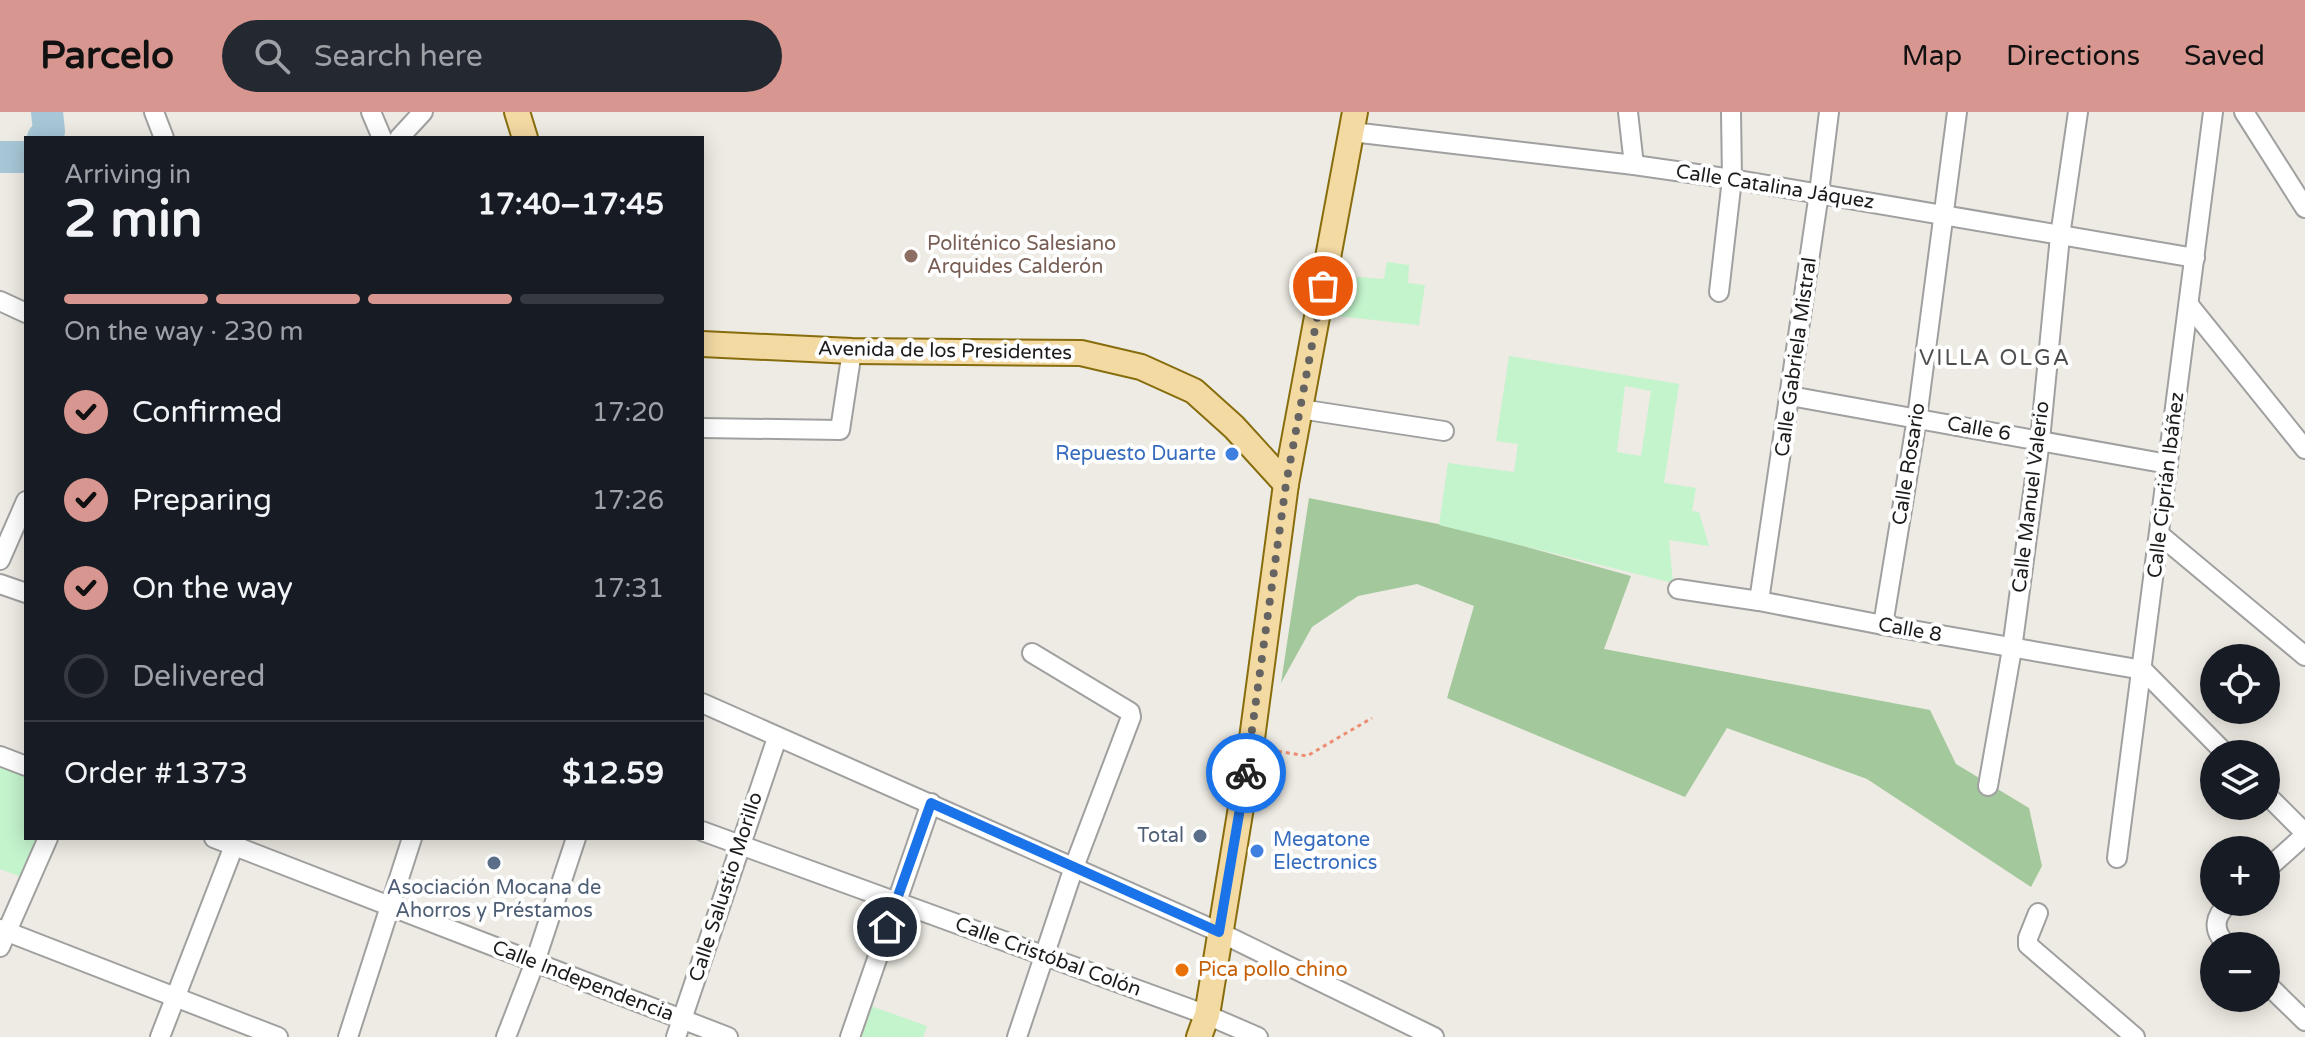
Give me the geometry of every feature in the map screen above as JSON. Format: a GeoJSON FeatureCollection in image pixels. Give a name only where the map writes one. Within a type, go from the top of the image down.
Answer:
{"type":"FeatureCollection","features":[{"type":"Feature","properties":{"kind":"main road"},"geometry":{"type":"LineString","coordinates":[[517,112],[524,136]]}},
{"type":"Feature","properties":{"kind":"main road"},"geometry":{"type":"LineString","coordinates":[[1203,1026],[1251,746],[1286,484],[1354,122]]}},
{"type":"Feature","properties":{"kind":"main road","name":"Avenida de los Presidentes"},"geometry":{"type":"LineString","coordinates":[[704,344],[852,351],[1081,353],[1141,367],[1194,391],[1234,427],[1286,484]]}},
{"type":"Feature","properties":{"kind":"street"},"geometry":{"type":"LineString","coordinates":[[154,112],[163,136]]}},
{"type":"Feature","properties":{"kind":"street"},"geometry":{"type":"LineString","coordinates":[[371,112],[381,136]]}},
{"type":"Feature","properties":{"kind":"street"},"geometry":{"type":"LineString","coordinates":[[401,136],[423,112]]}},
{"type":"Feature","properties":{"kind":"street"},"geometry":{"type":"LineString","coordinates":[[1628,112],[1634,165]]}},
{"type":"Feature","properties":{"kind":"street"},"geometry":{"type":"LineString","coordinates":[[1719,292],[1732,179],[1731,112]]}},
{"type":"Feature","properties":{"kind":"street","name":"Calle Gabriela Mistral"},"geometry":{"type":"LineString","coordinates":[[1759,601],[1829,112]]}},
{"type":"Feature","properties":{"kind":"street","name":"Calle Rosario"},"geometry":{"type":"LineString","coordinates":[[1883,625],[1917,418],[1957,112]]}},
{"type":"Feature","properties":{"kind":"street","name":"Calle Manuel Valerio"},"geometry":{"type":"LineString","coordinates":[[1988,786],[2012,649],[2040,440],[2060,236],[2078,112]]}},
{"type":"Feature","properties":{"kind":"street","name":"Calle Ciprián Ibáñez"},"geometry":{"type":"LineString","coordinates":[[2117,858],[2213,112]]}},
{"type":"Feature","properties":{"kind":"street"},"geometry":{"type":"LineString","coordinates":[[2244,112],[2305,208]]}},
{"type":"Feature","properties":{"kind":"street","name":"Calle Catalina Jáquez"},"geometry":{"type":"LineString","coordinates":[[1354,122],[1819,193],[2195,258]]}},
{"type":"Feature","properties":{"kind":"street"},"geometry":{"type":"LineString","coordinates":[[0,301],[24,312]]}},
{"type":"Feature","properties":{"kind":"street"},"geometry":{"type":"LineString","coordinates":[[2189,305],[2305,449]]}},
{"type":"Feature","properties":{"kind":"street"},"geometry":{"type":"LineString","coordinates":[[704,428],[839,430],[843,425],[852,351]]}},
{"type":"Feature","properties":{"kind":"street","name":"Calle 6"},"geometry":{"type":"LineString","coordinates":[[1790,396],[2168,464]]}},
{"type":"Feature","properties":{"kind":"street"},"geometry":{"type":"LineString","coordinates":[[1300,409],[1444,431]]}},
{"type":"Feature","properties":{"kind":"street"},"geometry":{"type":"LineString","coordinates":[[0,560],[24,506]]}},
{"type":"Feature","properties":{"kind":"street"},"geometry":{"type":"LineString","coordinates":[[2160,535],[2305,656]]}},
{"type":"Feature","properties":{"kind":"street"},"geometry":{"type":"LineString","coordinates":[[0,584],[24,592]]}},
{"type":"Feature","properties":{"kind":"street","name":"Calle 8"},"geometry":{"type":"LineString","coordinates":[[1678,589],[2143,670]]}},
{"type":"Feature","properties":{"kind":"street"},"geometry":{"type":"LineString","coordinates":[[1017,1037],[1074,867],[1131,714],[1032,653]]}},
{"type":"Feature","properties":{"kind":"street"},"geometry":{"type":"LineString","coordinates":[[2143,670],[2212,740]]}},
{"type":"Feature","properties":{"kind":"street"},"geometry":{"type":"LineString","coordinates":[[704,704],[1219,932],[1434,1037]]}},
{"type":"Feature","properties":{"kind":"street","name":"Calle Salustio Morillo"},"geometry":{"type":"LineString","coordinates":[[679,1028],[777,738]]}},
{"type":"Feature","properties":{"kind":"street"},"geometry":{"type":"LineString","coordinates":[[0,756],[24,765]]}},
{"type":"Feature","properties":{"kind":"street"},"geometry":{"type":"LineString","coordinates":[[850,1037],[931,803]]}},
{"type":"Feature","properties":{"kind":"street"},"geometry":{"type":"LineString","coordinates":[[2280,808],[2305,834],[2280,857]]}},
{"type":"Feature","properties":{"kind":"street","name":"Calle Cristóbal Colón"},"geometry":{"type":"LineString","coordinates":[[704,832],[1044,956],[1203,1026],[1258,1037]]}},
{"type":"Feature","properties":{"kind":"street"},"geometry":{"type":"LineString","coordinates":[[47,840],[2,936],[175,997],[245,1031],[278,1037]]}},
{"type":"Feature","properties":{"kind":"street"},"geometry":{"type":"LineString","coordinates":[[348,1037],[411,840]]}},
{"type":"Feature","properties":{"kind":"street"},"geometry":{"type":"LineString","coordinates":[[506,1037],[535,962],[575,840]]}},
{"type":"Feature","properties":{"kind":"street"},"geometry":{"type":"LineString","coordinates":[[160,1037],[236,842]]}},
{"type":"Feature","properties":{"kind":"street","name":"Calle Independencia"},"geometry":{"type":"LineString","coordinates":[[236,842],[535,962],[679,1028],[728,1037]]}},
{"type":"Feature","properties":{"kind":"street"},"geometry":{"type":"LineString","coordinates":[[2038,913],[2028,945],[2135,1037]]}},
{"type":"Feature","properties":{"kind":"street"},"geometry":{"type":"LineString","coordinates":[[2280,997],[2305,1021]]}},
{"type":"Feature","properties":{"kind":"path"},"geometry":{"type":"LineString","coordinates":[[1251,746],[1307,756],[1372,718]]}},
{"type":"Feature","properties":{"kind":"green space"},"geometry":{"type":"Polygon","coordinates":[[[1387,262],[1409,265],[1408,283],[1425,285],[1419,325],[1338,316],[1346,276],[1384,279],[1387,262]]]}},
{"type":"Feature","properties":{"kind":"green space"},"geometry":{"type":"Polygon","coordinates":[[[1509,356],[1679,384],[1664,483],[1696,488],[1692,511],[1699,512],[1709,546],[1669,540],[1673,583],[1439,525],[1448,463],[1514,472],[1518,444],[1496,441],[1509,356]],[[1625,386],[1617,452],[1641,456],[1651,391],[1625,386]]]}},
{"type":"Feature","properties":{"kind":"green space"},"geometry":{"type":"Polygon","coordinates":[[[1309,498],[1458,528],[1631,576],[1604,649],[1930,710],[1956,764],[2029,808],[2042,866],[2031,887],[1867,779],[1727,728],[1685,797],[1447,698],[1474,606],[1417,584],[1358,596],[1312,627],[1281,683],[1309,498]]]}},
{"type":"Feature","properties":{"kind":"green space"},"geometry":{"type":"Polygon","coordinates":[[[0,763],[24,772],[24,840],[36,840],[21,877],[0,869],[0,763]]]}},
{"type":"Feature","properties":{"kind":"green space"},"geometry":{"type":"Polygon","coordinates":[[[868,1005],[927,1026],[923,1037],[858,1037],[868,1005]]]}},
{"type":"Feature","properties":{"kind":"waterway"},"geometry":{"type":"LineString","coordinates":[[45,136],[49,131],[47,112]]}},
{"type":"Feature","properties":{"kind":"waterway"},"geometry":{"type":"LineString","coordinates":[[0,157],[24,157]]}},
{"type":"Feature","properties":{"kind":"way so far"},"geometry":{"type":"LineString","coordinates":[[1246,773],[1286,484],[1323,286]]}},
{"type":"Feature","properties":{"kind":"place","name":"Politénico Salesiano Arquides Calderón"},"geometry":{"type":"Point","coordinates":[911,256]}},
{"type":"Feature","properties":{"kind":"place","name":"Repuesto Duarte"},"geometry":{"type":"Point","coordinates":[1232,454]}},
{"type":"Feature","properties":{"kind":"place","name":"Total"},"geometry":{"type":"Point","coordinates":[1200,836]}},
{"type":"Feature","properties":{"kind":"place","name":"Megatone Electronics"},"geometry":{"type":"Point","coordinates":[1257,851]}},
{"type":"Feature","properties":{"kind":"place","name":"Asociación Mocana de Ahorros y Préstamos"},"geometry":{"type":"Point","coordinates":[494,863]}},
{"type":"Feature","properties":{"kind":"place","name":"Pica pollo chino"},"geometry":{"type":"Point","coordinates":[1182,970]}},
{"type":"Feature","properties":{"kind":"district","name":"VILLA OLGA"},"geometry":{"type":"Point","coordinates":[1995,358]}},
{"type":"Feature","properties":{"kind":"route"},"geometry":{"type":"LineString","coordinates":[[887,927],[931,803],[1219,932],[1246,773]]}}]}
